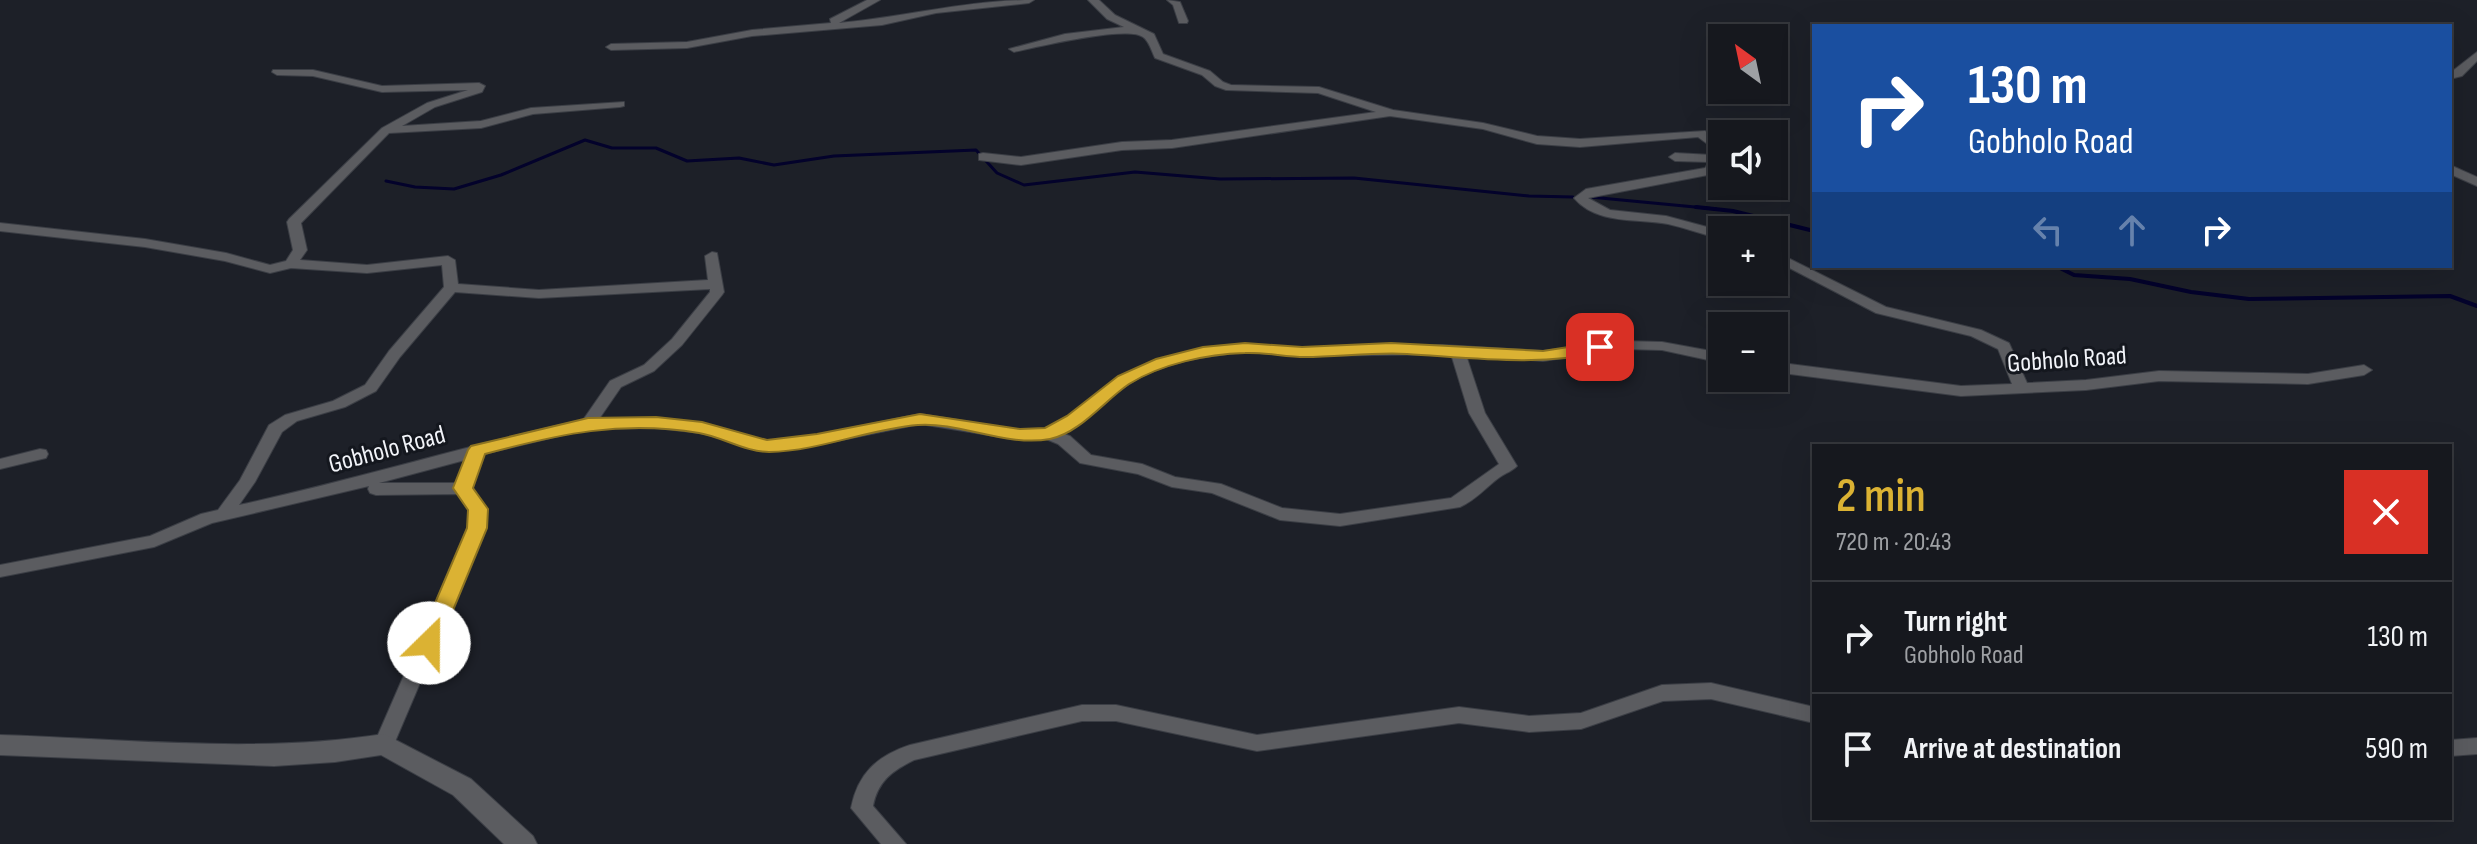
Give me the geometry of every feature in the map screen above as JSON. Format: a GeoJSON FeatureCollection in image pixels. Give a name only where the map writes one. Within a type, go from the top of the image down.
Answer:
{"type":"FeatureCollection","features":[{"type":"Feature","properties":{"kind":"street"},"geometry":{"type":"LineString","coordinates":[[828,26],[875,0]]}},
{"type":"Feature","properties":{"kind":"street"},"geometry":{"type":"LineString","coordinates":[[611,47],[687,45],[752,33],[882,22],[936,10],[1029,0]]}},
{"type":"Feature","properties":{"kind":"street"},"geometry":{"type":"LineString","coordinates":[[1093,0],[1111,17],[1150,36],[1159,56],[1206,73],[1219,84],[1230,88],[1319,90],[1391,113],[1483,126],[1551,141],[1580,143],[1701,133],[1708,138]]}},
{"type":"Feature","properties":{"kind":"street"},"geometry":{"type":"LineString","coordinates":[[1172,0],[1177,4],[1183,21]]}},
{"type":"Feature","properties":{"kind":"street"},"geometry":{"type":"LineString","coordinates":[[1014,49],[1065,37],[1136,29]]}},
{"type":"Feature","properties":{"kind":"street"},"geometry":{"type":"LineString","coordinates":[[2452,76],[2458,74],[2477,55]]}},
{"type":"Feature","properties":{"kind":"street"},"geometry":{"type":"LineString","coordinates":[[277,72],[313,73],[382,89],[479,86],[478,90],[431,105],[386,130],[294,222],[300,250],[291,264]]}},
{"type":"Feature","properties":{"kind":"street"},"geometry":{"type":"LineString","coordinates":[[386,130],[468,125],[518,117],[531,111],[620,104]]}},
{"type":"Feature","properties":{"kind":"street"},"geometry":{"type":"LineString","coordinates":[[983,157],[1021,161],[1122,146],[1172,144],[1391,113]]}},
{"type":"Feature","properties":{"kind":"street"},"geometry":{"type":"LineString","coordinates":[[1675,157],[1708,159]]}},
{"type":"Feature","properties":{"kind":"street"},"geometry":{"type":"LineString","coordinates":[[2452,170],[2477,182]]}},
{"type":"Feature","properties":{"kind":"street"},"geometry":{"type":"LineString","coordinates":[[1708,171],[1583,196],[1585,204],[1614,214],[1667,220],[1708,231]]}},
{"type":"Feature","properties":{"kind":"street"},"geometry":{"type":"LineString","coordinates":[[0,227],[145,243],[226,257],[270,269],[291,264],[367,269],[448,260],[451,288],[394,354],[371,388],[339,404],[291,418],[275,429],[247,482],[224,514]]}},
{"type":"Feature","properties":{"kind":"street"},"geometry":{"type":"LineString","coordinates":[[588,424],[615,384],[649,368],[677,342],[717,292],[712,256]]}},
{"type":"Feature","properties":{"kind":"street"},"geometry":{"type":"LineString","coordinates":[[1788,262],[1881,310],[1933,320],[1976,333],[2004,346],[2021,387]]}},
{"type":"Feature","properties":{"kind":"street"},"geometry":{"type":"LineString","coordinates":[[451,288],[539,294],[715,284]]}},
{"type":"Feature","properties":{"kind":"street"},"geometry":{"type":"LineString","coordinates":[[1048,434],[1073,420],[1124,380],[1162,363],[1203,352],[1245,348],[1302,352],[1391,348],[1543,356],[1623,345],[1649,345],[1708,356]]}},
{"type":"Feature","properties":{"kind":"street"},"geometry":{"type":"LineString","coordinates":[[1048,434],[1064,440],[1086,459],[1142,469],[1172,482],[1215,488],[1280,514],[1340,520],[1454,503],[1471,497],[1496,470],[1509,466],[1477,413],[1457,350]]}},
{"type":"Feature","properties":{"kind":"street","name":"Gobholo Road"},"geometry":{"type":"LineString","coordinates":[[1788,369],[1961,391],[2086,385],[2159,376],[2308,379],[2364,370]]}},
{"type":"Feature","properties":{"kind":"street","name":"Gobholo Road"},"geometry":{"type":"LineString","coordinates":[[0,571],[154,541],[224,514],[338,489],[477,450],[588,424],[656,423],[702,428],[767,446],[817,440],[920,419],[1020,435],[1048,434]]}},
{"type":"Feature","properties":{"kind":"street"},"geometry":{"type":"LineString","coordinates":[[463,488],[477,450]]}},
{"type":"Feature","properties":{"kind":"street"},"geometry":{"type":"LineString","coordinates":[[0,464],[40,454]]}},
{"type":"Feature","properties":{"kind":"street"},"geometry":{"type":"LineString","coordinates":[[376,489],[463,488]]}},
{"type":"Feature","properties":{"kind":"street"},"geometry":{"type":"LineString","coordinates":[[384,744],[477,528],[478,509],[463,488]]}},
{"type":"Feature","properties":{"kind":"street"},"geometry":{"type":"LineString","coordinates":[[895,844],[862,808],[865,786],[883,765],[910,753],[1082,713],[1116,713],[1257,743],[1459,715],[1529,724],[1581,721],[1662,693],[1711,691],[1812,715]]}},
{"type":"Feature","properties":{"kind":"street"},"geometry":{"type":"LineString","coordinates":[[0,745],[274,755],[335,752],[384,744],[462,787],[523,844]]}},
{"type":"Feature","properties":{"kind":"street"},"geometry":{"type":"LineString","coordinates":[[2452,748],[2477,746]]}},
{"type":"Feature","properties":{"kind":"waterway"},"geometry":{"type":"LineString","coordinates":[[386,181],[415,187],[454,189],[501,175],[585,140],[612,148],[656,148],[687,161],[739,158],[774,165],[834,156],[976,150],[997,173],[1024,185],[1135,172],[1220,179],[1354,178],[1529,196],[1573,197]]}},
{"type":"Feature","properties":{"kind":"waterway"},"geometry":{"type":"LineString","coordinates":[[1590,197],[1703,208]]}},
{"type":"Feature","properties":{"kind":"waterway"},"geometry":{"type":"LineString","coordinates":[[1696,207],[1703,208]]}},
{"type":"Feature","properties":{"kind":"waterway"},"geometry":{"type":"LineString","coordinates":[[1703,208],[1716,209]]}},
{"type":"Feature","properties":{"kind":"waterway"},"geometry":{"type":"LineString","coordinates":[[1703,208],[1733,211],[1812,231]]}},
{"type":"Feature","properties":{"kind":"waterway"},"geometry":{"type":"LineString","coordinates":[[2060,268],[2074,275],[2130,279],[2191,292],[2249,299],[2450,296],[2477,306]]}},
{"type":"Feature","properties":{"kind":"route"},"geometry":{"type":"LineString","coordinates":[[429,643],[477,528],[478,509],[463,488],[477,450],[532,436],[588,424],[656,423],[702,428],[767,446],[817,440],[920,419],[1020,435],[1048,434],[1073,420],[1124,380],[1162,363],[1203,352],[1245,348],[1302,352],[1391,348],[1543,356],[1600,347]]}}]}
